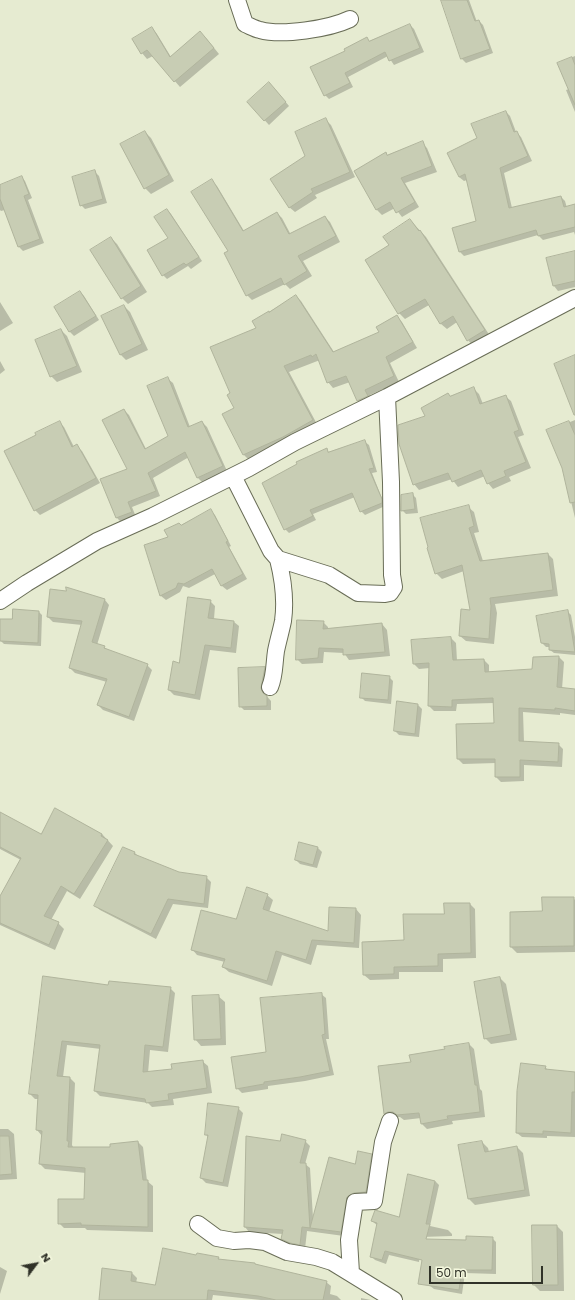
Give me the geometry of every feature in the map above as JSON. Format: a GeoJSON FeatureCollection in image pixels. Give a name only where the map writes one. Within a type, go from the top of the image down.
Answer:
{"type":"FeatureCollection","features":[{"type":"Feature","properties":{"kind":"street"},"geometry":{"type":"LineString","coordinates":[[237,0],[245,24],[260,30],[284,32],[303,30],[341,23],[350,19]]}},
{"type":"Feature","properties":{"kind":"street"},"geometry":{"type":"LineString","coordinates":[[0,601],[97,541],[153,516],[233,476],[295,442],[387,397],[575,298]]}},
{"type":"Feature","properties":{"kind":"street"},"geometry":{"type":"LineString","coordinates":[[278,559],[329,575],[358,593],[384,594],[390,593],[394,588],[392,575],[391,482],[387,397]]}},
{"type":"Feature","properties":{"kind":"street"},"geometry":{"type":"LineString","coordinates":[[233,476],[271,551],[278,559],[284,591],[283,620],[276,650],[274,677],[270,687]]}},
{"type":"Feature","properties":{"kind":"street"},"geometry":{"type":"LineString","coordinates":[[351,1273],[349,1240],[355,1202],[374,1201],[383,1142],[390,1121]]}},
{"type":"Feature","properties":{"kind":"street"},"geometry":{"type":"LineString","coordinates":[[198,1224],[217,1238],[234,1241],[249,1240],[265,1242],[286,1252],[316,1257],[332,1262],[394,1300]]}},
{"type":"Feature","properties":{"kind":"building"},"geometry":{"type":"Polygon","coordinates":[[[441,0],[467,0],[475,21],[479,20],[490,49],[461,59],[441,0]]]}},
{"type":"Feature","properties":{"kind":"building"},"geometry":{"type":"Polygon","coordinates":[[[410,24],[420,48],[389,61],[385,52],[345,73],[350,83],[324,96],[310,67],[345,51],[344,49],[367,37],[369,41],[410,24]]]}},
{"type":"Feature","properties":{"kind":"building"},"geometry":{"type":"Polygon","coordinates":[[[152,27],[170,57],[200,31],[214,48],[174,82],[147,50],[141,54],[132,39],[152,27]]]}},
{"type":"Feature","properties":{"kind":"building"},"geometry":{"type":"Polygon","coordinates":[[[572,57],[575,65],[575,105],[557,63],[572,57]]]}},
{"type":"Feature","properties":{"kind":"building"},"geometry":{"type":"Polygon","coordinates":[[[269,82],[286,102],[264,121],[247,102],[269,82]]]}},
{"type":"Feature","properties":{"kind":"building"},"geometry":{"type":"Polygon","coordinates":[[[506,111],[514,132],[517,131],[528,156],[500,168],[509,208],[561,196],[564,207],[575,204],[575,227],[538,236],[536,230],[459,252],[452,228],[476,221],[465,174],[459,177],[447,153],[477,138],[471,124],[506,111]]]}},
{"type":"Feature","properties":{"kind":"building"},"geometry":{"type":"Polygon","coordinates":[[[326,118],[350,172],[311,189],[313,192],[289,208],[270,179],[305,156],[295,132],[326,118]]]}},
{"type":"Feature","properties":{"kind":"building"},"geometry":{"type":"Polygon","coordinates":[[[145,131],[169,175],[144,189],[120,144],[145,131]]]}},
{"type":"Feature","properties":{"kind":"building"},"geometry":{"type":"Polygon","coordinates":[[[423,141],[432,166],[401,178],[415,202],[396,213],[390,202],[376,210],[354,171],[386,152],[387,155],[423,141]]]}},
{"type":"Feature","properties":{"kind":"building"},"geometry":{"type":"Polygon","coordinates":[[[95,170],[103,199],[80,206],[72,177],[95,170]]]}},
{"type":"Feature","properties":{"kind":"building"},"geometry":{"type":"Polygon","coordinates":[[[22,176],[29,194],[24,196],[40,239],[18,247],[0,199],[0,185],[22,176]]]}},
{"type":"Feature","properties":{"kind":"building"},"geometry":{"type":"Polygon","coordinates":[[[212,179],[243,231],[277,212],[289,234],[325,216],[336,236],[298,256],[307,271],[284,285],[281,278],[246,296],[224,253],[228,251],[191,192],[212,179]]]}},
{"type":"Feature","properties":{"kind":"building"},"geometry":{"type":"Polygon","coordinates":[[[167,209],[199,257],[186,265],[184,263],[162,276],[147,250],[168,238],[154,217],[167,209]]]}},
{"type":"Feature","properties":{"kind":"building"},"geometry":{"type":"Polygon","coordinates":[[[410,219],[419,231],[420,230],[485,330],[467,341],[453,316],[440,324],[425,299],[398,314],[365,260],[389,245],[383,237],[410,219]]]}},
{"type":"Feature","properties":{"kind":"building"},"geometry":{"type":"Polygon","coordinates":[[[111,237],[141,286],[121,299],[90,250],[111,237]]]}},
{"type":"Feature","properties":{"kind":"building"},"geometry":{"type":"Polygon","coordinates":[[[575,251],[575,281],[553,286],[546,258],[575,251]]]}},
{"type":"Feature","properties":{"kind":"building"},"geometry":{"type":"Polygon","coordinates":[[[80,291],[96,316],[69,332],[54,307],[80,291]]]}},
{"type":"Feature","properties":{"kind":"building"},"geometry":{"type":"Polygon","coordinates":[[[296,295],[333,352],[379,332],[376,327],[397,315],[413,342],[386,357],[394,376],[365,390],[368,396],[357,401],[346,376],[327,383],[316,354],[312,357],[311,355],[284,366],[313,420],[283,437],[243,455],[222,414],[234,408],[227,395],[230,393],[210,347],[256,328],[252,321],[296,295]]]}},
{"type":"Feature","properties":{"kind":"building"},"geometry":{"type":"Polygon","coordinates":[[[124,305],[142,344],[120,355],[101,316],[124,305]]]}},
{"type":"Feature","properties":{"kind":"building"},"geometry":{"type":"Polygon","coordinates":[[[61,329],[77,366],[50,377],[35,340],[61,329]]]}},
{"type":"Feature","properties":{"kind":"building"},"geometry":{"type":"Polygon","coordinates":[[[575,355],[575,415],[574,415],[554,364],[575,355]]]}},
{"type":"Feature","properties":{"kind":"building"},"geometry":{"type":"Polygon","coordinates":[[[168,377],[188,427],[202,421],[223,466],[197,478],[185,452],[148,473],[156,491],[128,502],[132,512],[116,518],[100,479],[127,469],[102,420],[124,409],[145,449],[168,436],[147,386],[168,377]]]}},
{"type":"Feature","properties":{"kind":"building"},"geometry":{"type":"Polygon","coordinates":[[[474,387],[480,404],[506,395],[519,430],[514,432],[526,462],[504,471],[506,476],[487,484],[481,470],[452,482],[448,473],[413,485],[399,444],[398,425],[425,416],[421,408],[448,393],[450,396],[474,387]]]}},
{"type":"Feature","properties":{"kind":"building"},"geometry":{"type":"Polygon","coordinates":[[[60,421],[72,447],[77,444],[96,478],[34,511],[4,451],[36,435],[35,433],[60,421]]]}},
{"type":"Feature","properties":{"kind":"building"},"geometry":{"type":"Polygon","coordinates":[[[569,421],[575,435],[575,502],[570,503],[562,468],[546,430],[569,421]]]}},
{"type":"Feature","properties":{"kind":"building"},"geometry":{"type":"Polygon","coordinates":[[[365,440],[374,468],[369,469],[382,499],[382,503],[360,512],[352,493],[310,510],[313,516],[284,530],[262,483],[297,464],[296,462],[327,448],[328,452],[365,440]]]}},
{"type":"Feature","properties":{"kind":"building"},"geometry":{"type":"Polygon","coordinates":[[[413,493],[415,509],[401,511],[401,495],[413,493]]]}},
{"type":"Feature","properties":{"kind":"building"},"geometry":{"type":"Polygon","coordinates":[[[469,505],[474,526],[469,528],[480,561],[548,553],[553,590],[490,598],[489,639],[459,636],[461,609],[470,610],[462,565],[435,574],[420,518],[469,505]]]}},
{"type":"Feature","properties":{"kind":"building"},"geometry":{"type":"Polygon","coordinates":[[[211,509],[243,574],[221,586],[212,569],[184,584],[178,583],[176,588],[160,596],[144,545],[168,537],[164,530],[179,523],[181,525],[211,509]]]}},
{"type":"Feature","properties":{"kind":"building"},"geometry":{"type":"Polygon","coordinates":[[[66,587],[105,599],[92,642],[148,664],[129,717],[97,705],[107,679],[69,668],[82,621],[47,617],[50,589],[66,591],[66,587]]]}},
{"type":"Feature","properties":{"kind":"building"},"geometry":{"type":"Polygon","coordinates":[[[188,597],[211,600],[208,618],[234,621],[231,648],[205,645],[195,695],[168,690],[173,661],[179,663],[188,597]]]}},
{"type":"Feature","properties":{"kind":"building"},"geometry":{"type":"Polygon","coordinates":[[[13,609],[39,611],[38,643],[0,641],[0,619],[12,619],[13,609]]]}},
{"type":"Feature","properties":{"kind":"building"},"geometry":{"type":"Polygon","coordinates":[[[568,610],[575,652],[549,650],[549,644],[541,643],[536,616],[568,610]]]}},
{"type":"Feature","properties":{"kind":"building"},"geometry":{"type":"Polygon","coordinates":[[[297,620],[324,621],[323,629],[382,623],[385,652],[343,655],[343,649],[319,648],[318,658],[296,660],[297,620]]]}},
{"type":"Feature","properties":{"kind":"building"},"geometry":{"type":"Polygon","coordinates":[[[451,637],[453,660],[484,659],[485,672],[532,669],[533,657],[559,656],[557,687],[575,689],[575,711],[555,708],[555,710],[519,708],[519,741],[559,743],[558,762],[520,760],[520,777],[495,777],[495,759],[457,759],[456,724],[494,723],[493,698],[452,700],[452,707],[428,706],[429,663],[413,664],[411,640],[451,637]]]}},
{"type":"Feature","properties":{"kind":"building"},"geometry":{"type":"Polygon","coordinates":[[[265,667],[261,688],[263,693],[267,696],[267,706],[239,707],[238,668],[265,667]]]}},
{"type":"Feature","properties":{"kind":"building"},"geometry":{"type":"Polygon","coordinates":[[[362,673],[390,676],[388,700],[360,698],[362,673]]]}},
{"type":"Feature","properties":{"kind":"building"},"geometry":{"type":"Polygon","coordinates":[[[397,701],[418,704],[415,734],[394,731],[397,701]]]}},
{"type":"Feature","properties":{"kind":"building"},"geometry":{"type":"Polygon","coordinates":[[[55,808],[102,834],[101,836],[108,840],[74,894],[61,886],[44,916],[59,922],[49,945],[0,923],[0,896],[21,858],[0,847],[0,812],[41,834],[55,808]]]}},
{"type":"Feature","properties":{"kind":"building"},"geometry":{"type":"Polygon","coordinates":[[[299,842],[318,847],[313,865],[295,860],[299,842]]]}},
{"type":"Feature","properties":{"kind":"building"},"geometry":{"type":"Polygon","coordinates":[[[123,847],[135,852],[134,854],[179,872],[207,876],[204,904],[168,899],[151,934],[94,906],[123,847]]]}},
{"type":"Feature","properties":{"kind":"building"},"geometry":{"type":"Polygon","coordinates":[[[247,887],[268,894],[263,909],[328,931],[329,907],[356,908],[354,943],[312,940],[306,960],[276,951],[267,981],[222,967],[225,959],[191,950],[201,910],[236,919],[247,887]]]}},
{"type":"Feature","properties":{"kind":"building"},"geometry":{"type":"Polygon","coordinates":[[[542,897],[574,897],[574,946],[510,947],[510,912],[542,911],[542,897]]]}},
{"type":"Feature","properties":{"kind":"building"},"geometry":{"type":"Polygon","coordinates":[[[444,903],[470,903],[471,953],[438,954],[438,966],[394,967],[394,974],[363,975],[362,942],[404,940],[403,914],[444,914],[444,903]]]}},
{"type":"Feature","properties":{"kind":"building"},"geometry":{"type":"Polygon","coordinates":[[[43,976],[108,985],[109,981],[171,987],[163,1047],[145,1045],[143,1072],[172,1069],[171,1064],[203,1060],[207,1088],[168,1094],[169,1100],[146,1103],[145,1099],[94,1091],[100,1045],[62,1041],[57,1076],[70,1077],[68,1147],[110,1147],[110,1144],[138,1141],[143,1180],[148,1180],[148,1227],[81,1225],[81,1223],[58,1224],[58,1199],[84,1199],[85,1168],[39,1164],[42,1131],[36,1130],[38,1095],[29,1094],[43,976]]]}},
{"type":"Feature","properties":{"kind":"building"},"geometry":{"type":"Polygon","coordinates":[[[500,977],[511,1034],[484,1039],[474,982],[500,977]]]}},
{"type":"Feature","properties":{"kind":"building"},"geometry":{"type":"Polygon","coordinates":[[[322,993],[325,1034],[322,1035],[330,1071],[264,1082],[264,1084],[236,1089],[231,1057],[266,1052],[260,998],[322,993]]]}},
{"type":"Feature","properties":{"kind":"building"},"geometry":{"type":"Polygon","coordinates":[[[219,995],[221,1039],[194,1040],[192,996],[219,995]]]}},
{"type":"Feature","properties":{"kind":"building"},"geometry":{"type":"Polygon","coordinates":[[[469,1043],[475,1085],[477,1085],[480,1112],[447,1116],[448,1119],[421,1124],[419,1113],[397,1115],[393,1112],[388,1112],[384,1114],[378,1066],[411,1062],[409,1055],[469,1043]]]}},
{"type":"Feature","properties":{"kind":"building"},"geometry":{"type":"Polygon","coordinates":[[[521,1063],[546,1066],[545,1069],[575,1072],[575,1092],[572,1092],[571,1133],[543,1131],[543,1134],[516,1133],[517,1091],[521,1063]]]}},
{"type":"Feature","properties":{"kind":"building"},"geometry":{"type":"Polygon","coordinates":[[[208,1103],[239,1107],[223,1183],[200,1178],[208,1135],[205,1135],[208,1103]]]}},
{"type":"Feature","properties":{"kind":"building"},"geometry":{"type":"Polygon","coordinates":[[[282,1134],[306,1140],[300,1163],[306,1163],[310,1228],[302,1227],[300,1245],[281,1239],[283,1230],[244,1227],[246,1136],[280,1141],[282,1134]]]}},
{"type":"Feature","properties":{"kind":"building"},"geometry":{"type":"Polygon","coordinates":[[[0,1136],[9,1136],[12,1174],[0,1175],[0,1136]]]}},
{"type":"Feature","properties":{"kind":"building"},"geometry":{"type":"Polygon","coordinates":[[[482,1141],[485,1152],[517,1146],[525,1190],[468,1199],[458,1145],[482,1141]]]}},
{"type":"Feature","properties":{"kind":"building"},"geometry":{"type":"Polygon","coordinates":[[[358,1151],[372,1154],[366,1192],[354,1193],[347,1197],[341,1232],[310,1228],[329,1157],[355,1164],[358,1151]]]}},
{"type":"Feature","properties":{"kind":"building"},"geometry":{"type":"Polygon","coordinates":[[[408,1174],[435,1181],[426,1224],[430,1224],[426,1239],[466,1240],[466,1236],[493,1237],[492,1270],[462,1270],[459,1290],[418,1284],[422,1260],[385,1251],[382,1260],[370,1257],[377,1223],[371,1221],[375,1210],[399,1217],[408,1174]]]}},
{"type":"Feature","properties":{"kind":"building"},"geometry":{"type":"Polygon","coordinates":[[[532,1225],[557,1225],[558,1285],[533,1285],[532,1225]]]}},
{"type":"Feature","properties":{"kind":"building"},"geometry":{"type":"Polygon","coordinates":[[[163,1248],[196,1255],[197,1253],[219,1257],[218,1259],[255,1263],[327,1281],[323,1300],[276,1300],[258,1296],[208,1290],[207,1300],[99,1300],[102,1268],[132,1272],[131,1281],[155,1285],[163,1248]]]}}]}
